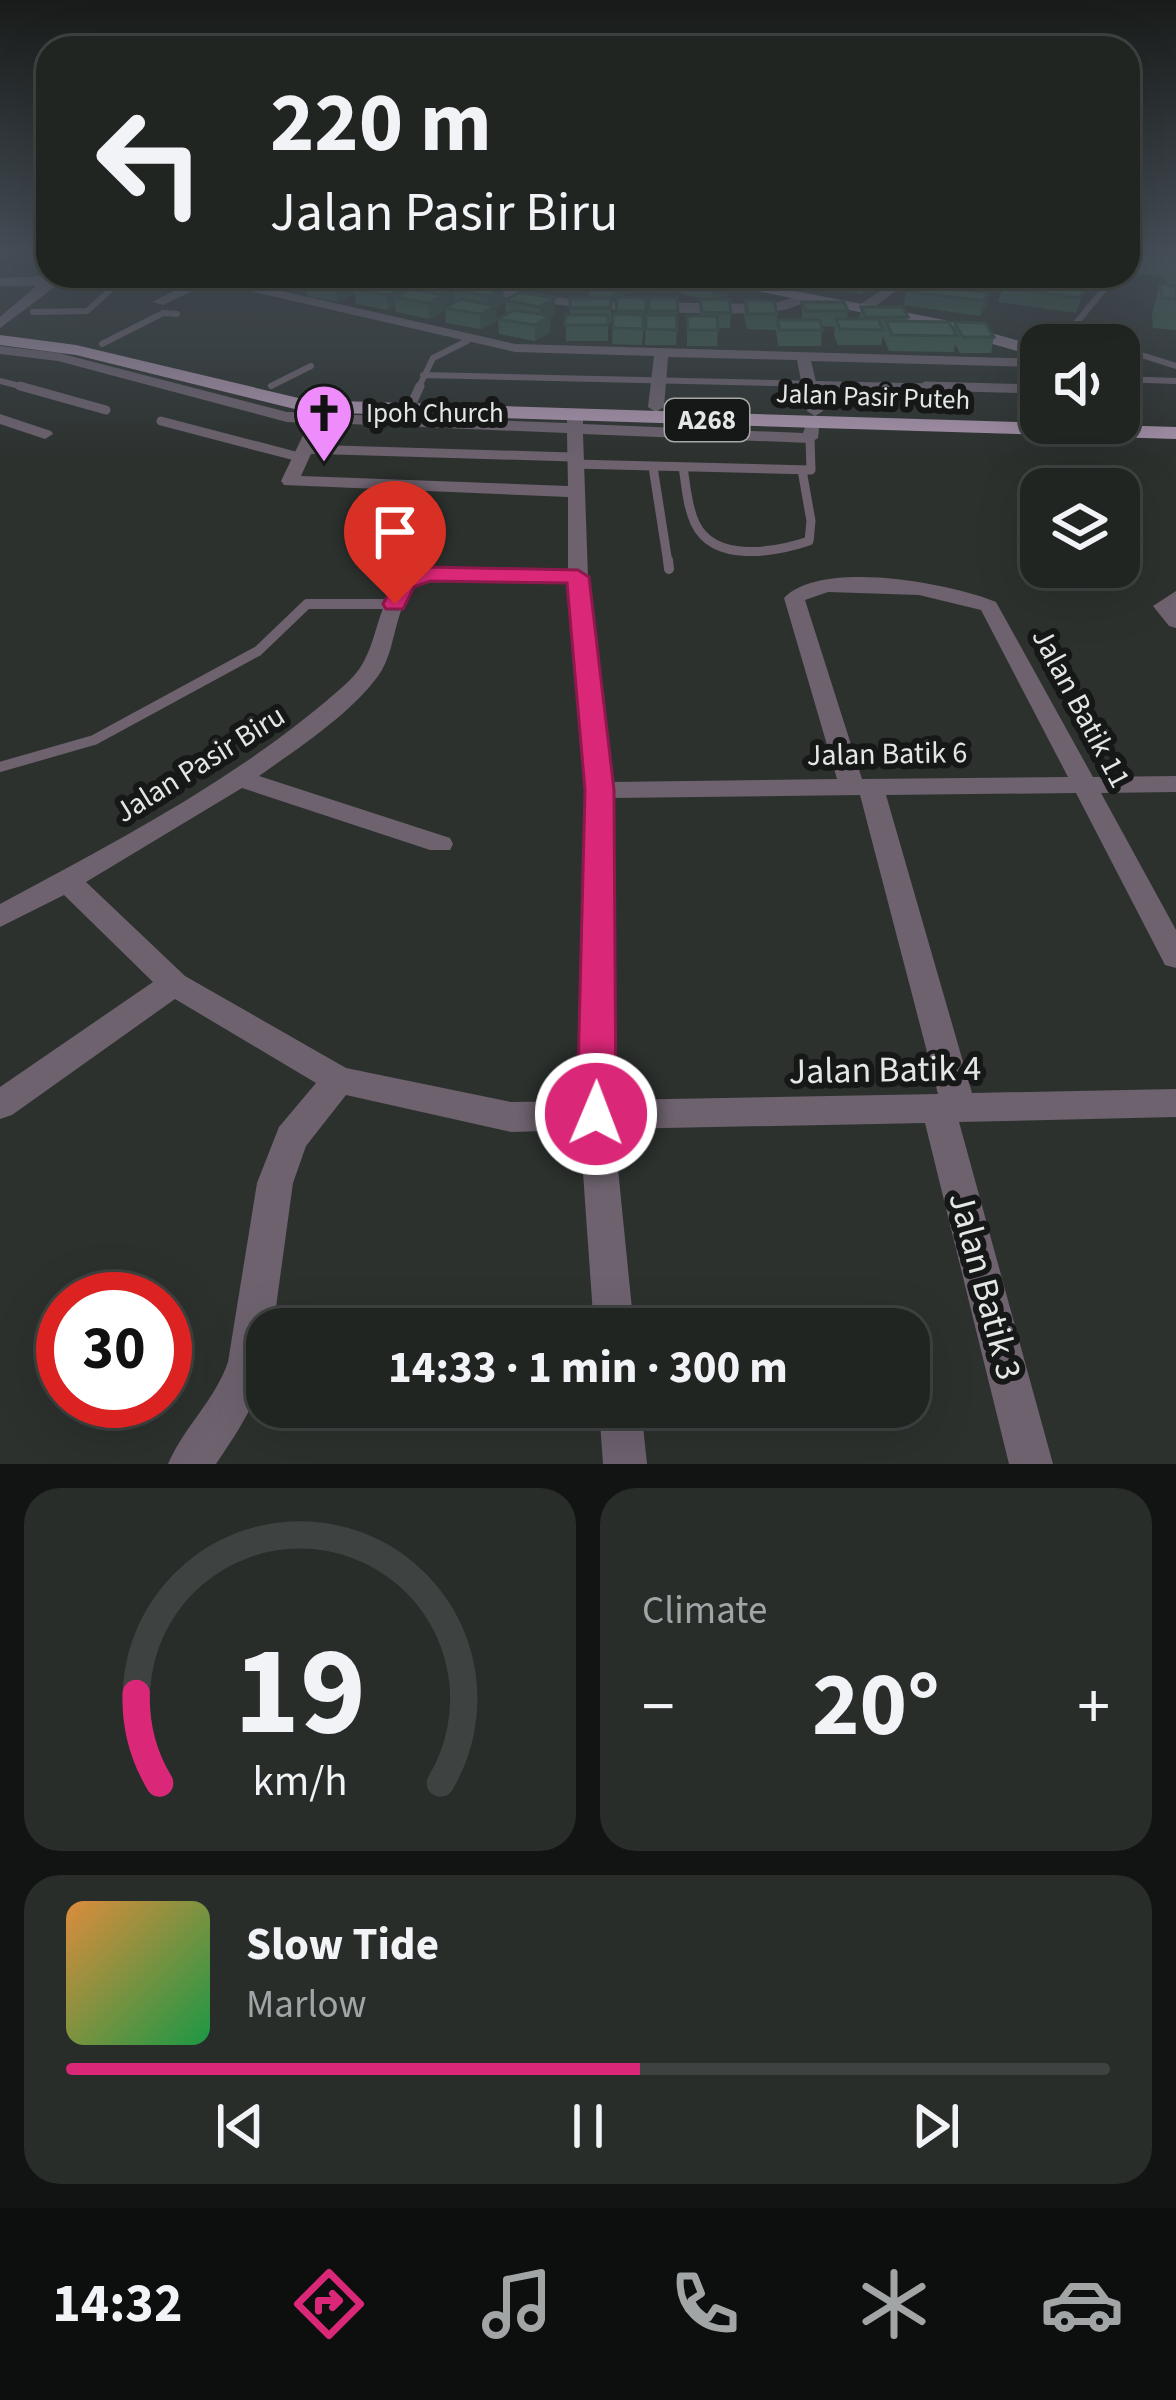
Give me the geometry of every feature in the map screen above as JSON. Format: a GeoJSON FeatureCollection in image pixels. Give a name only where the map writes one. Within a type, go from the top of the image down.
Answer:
{"type":"FeatureCollection","features":[{"type":"Feature","properties":{"kind":"main road"},"geometry":{"type":"LineString","coordinates":[[934,323],[1020,346]]}},
{"type":"Feature","properties":{"kind":"main road","name":"Jalan Pasir Puteh"},"geometry":{"type":"LineString","coordinates":[[1,338],[102,344],[328,398],[656,407],[813,424],[1020,425]]}},
{"type":"Feature","properties":{"kind":"main road","name":"Jalan Pasir Puteh"},"geometry":{"type":"LineString","coordinates":[[1,338],[76,350],[321,413],[573,452],[813,424],[1020,419]]}},
{"type":"Feature","properties":{"kind":"main road"},"geometry":{"type":"LineString","coordinates":[[264,384],[268,391],[321,402],[321,413]]}},
{"type":"Feature","properties":{"kind":"main road","name":"Jalan Pasir Puteh"},"geometry":{"type":"LineString","coordinates":[[1140,424],[1175,429]]}},
{"type":"Feature","properties":{"kind":"main road","name":"Jalan Pasir Puteh"},"geometry":{"type":"LineString","coordinates":[[1140,427],[1175,429]]}},
{"type":"Feature","properties":{"kind":"street"},"geometry":{"type":"LineString","coordinates":[[391,323],[514,348],[1020,362]]}},
{"type":"Feature","properties":{"kind":"street"},"geometry":{"type":"LineString","coordinates":[[1,338],[287,417],[321,413]]}},
{"type":"Feature","properties":{"kind":"street"},"geometry":{"type":"LineString","coordinates":[[656,407],[661,354]]}},
{"type":"Feature","properties":{"kind":"street"},"geometry":{"type":"LineString","coordinates":[[803,357],[813,424]]}},
{"type":"Feature","properties":{"kind":"street"},"geometry":{"type":"LineString","coordinates":[[164,386],[184,376]]}},
{"type":"Feature","properties":{"kind":"street"},"geometry":{"type":"LineString","coordinates":[[321,413],[290,481],[573,452],[578,577],[599,790],[596,1114],[612,1308]]}},
{"type":"Feature","properties":{"kind":"street"},"geometry":{"type":"LineString","coordinates":[[0,419],[45,434]]}},
{"type":"Feature","properties":{"kind":"street"},"geometry":{"type":"LineString","coordinates":[[395,604],[405,583],[427,574],[578,577]]}},
{"type":"Feature","properties":{"kind":"street","name":"Jalan Batik 11"},"geometry":{"type":"LineString","coordinates":[[794,598],[800,589],[838,585],[945,592],[989,606],[1176,957]]}},
{"type":"Feature","properties":{"kind":"street"},"geometry":{"type":"LineString","coordinates":[[1176,597],[1163,606],[1176,622]]}},
{"type":"Feature","properties":{"kind":"street","name":"Jalan Batik 3"},"geometry":{"type":"LineString","coordinates":[[794,598],[862,787],[949,1108],[1031,1464]]}},
{"type":"Feature","properties":{"kind":"street","name":"Jalan Pasir Biru"},"geometry":{"type":"LineString","coordinates":[[0,917],[241,779],[311,729],[371,672],[385,647],[395,604]]}},
{"type":"Feature","properties":{"kind":"street"},"geometry":{"type":"LineString","coordinates":[[241,779],[440,844]]}},
{"type":"Feature","properties":{"kind":"street","name":"Jalan Batik 6"},"geometry":{"type":"LineString","coordinates":[[599,790],[1176,784]]}},
{"type":"Feature","properties":{"kind":"street","name":"Jalan Batik 4"},"geometry":{"type":"LineString","coordinates":[[67,881],[174,984],[338,1080],[511,1117],[1176,1103]]}},
{"type":"Feature","properties":{"kind":"street"},"geometry":{"type":"LineString","coordinates":[[0,1105],[174,984]]}},
{"type":"Feature","properties":{"kind":"street"},"geometry":{"type":"LineString","coordinates":[[190,1464],[237,1396],[248,1362],[275,1183],[291,1138],[338,1080]]}},
{"type":"Feature","properties":{"kind":"street"},"geometry":{"type":"LineString","coordinates":[[622,1428],[625,1464]]}},
{"type":"Feature","properties":{"kind":"lane"},"geometry":{"type":"LineString","coordinates":[[102,344],[143,323]]}},
{"type":"Feature","properties":{"kind":"lane"},"geometry":{"type":"LineString","coordinates":[[413,401],[438,353],[467,341]]}},
{"type":"Feature","properties":{"kind":"lane"},"geometry":{"type":"LineString","coordinates":[[1140,355],[1176,366]]}},
{"type":"Feature","properties":{"kind":"lane"},"geometry":{"type":"LineString","coordinates":[[264,384],[311,366]]}},
{"type":"Feature","properties":{"kind":"lane"},"geometry":{"type":"LineString","coordinates":[[423,375],[1020,389]]}},
{"type":"Feature","properties":{"kind":"lane"},"geometry":{"type":"LineString","coordinates":[[1140,380],[1176,381]]}},
{"type":"Feature","properties":{"kind":"lane"},"geometry":{"type":"LineString","coordinates":[[0,381],[106,410]]}},
{"type":"Feature","properties":{"kind":"lane"},"geometry":{"type":"LineString","coordinates":[[161,421],[301,453],[573,452],[653,467],[802,470],[811,470],[813,424]]}},
{"type":"Feature","properties":{"kind":"lane"},"geometry":{"type":"LineString","coordinates":[[653,467],[669,569]]}},
{"type":"Feature","properties":{"kind":"lane"},"geometry":{"type":"LineString","coordinates":[[682,467],[696,529],[713,544],[761,551],[809,541],[811,520],[802,470]]}},
{"type":"Feature","properties":{"kind":"lane"},"geometry":{"type":"LineString","coordinates":[[0,767],[94,740],[258,652],[307,604],[395,604]]}},
{"type":"Feature","properties":{"kind":"building"},"geometry":{"type":"Polygon","coordinates":[[[613,323],[643,323],[643,329],[613,328],[613,323]]]}},
{"type":"Feature","properties":{"kind":"building"},"geometry":{"type":"Polygon","coordinates":[[[646,323],[677,323],[677,330],[646,329],[646,323]]]}},
{"type":"Feature","properties":{"kind":"building"},"geometry":{"type":"Polygon","coordinates":[[[688,323],[718,323],[718,330],[688,330],[688,323]]]}},
{"type":"Feature","properties":{"kind":"building"},"geometry":{"type":"Polygon","coordinates":[[[778,323],[820,323],[823,330],[780,330],[778,323]]]}},
{"type":"Feature","properties":{"kind":"building"},"geometry":{"type":"Polygon","coordinates":[[[838,323],[880,323],[883,330],[840,329],[838,323]]]}},
{"type":"Feature","properties":{"kind":"building"},"geometry":{"type":"Polygon","coordinates":[[[887,323],[950,323],[957,336],[892,335],[887,323]]]}},
{"type":"Feature","properties":{"kind":"building"},"geometry":{"type":"Polygon","coordinates":[[[955,323],[985,323],[994,337],[963,337],[955,323]]]}},
{"type":"Feature","properties":{"kind":"place","name":"Ipoh Church"},"geometry":{"type":"Point","coordinates":[324,464]}},
{"type":"Feature","properties":{"kind":"route"},"geometry":{"type":"LineString","coordinates":[[395,604],[405,583],[427,574],[578,577],[599,790],[596,1114]]}}]}
